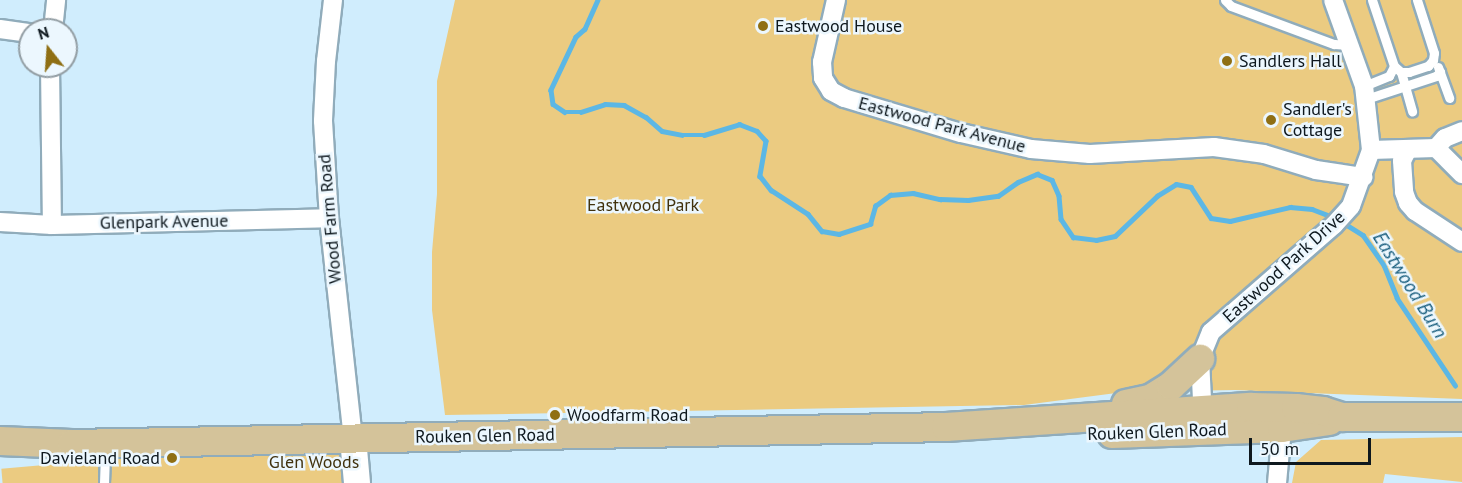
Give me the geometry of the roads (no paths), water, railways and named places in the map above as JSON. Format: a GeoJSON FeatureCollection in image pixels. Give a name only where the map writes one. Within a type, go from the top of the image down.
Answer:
{"type":"FeatureCollection","features":[{"type":"Feature","properties":{"kind":"main road"},"geometry":{"type":"LineString","coordinates":[[1054,420],[1150,399],[1171,386],[1200,360]]}},
{"type":"Feature","properties":{"kind":"main road","name":"Rouken Glen Road"},"geometry":{"type":"LineString","coordinates":[[1006,425],[1074,435],[1296,408],[1323,411],[1342,417]]}},
{"type":"Feature","properties":{"kind":"main road","name":"Rouken Glen Road"},"geometry":{"type":"LineString","coordinates":[[0,441],[105,442],[1006,425],[1054,420],[1203,420],[1282,428],[1305,426],[1342,417],[1462,417]]}},
{"type":"Feature","properties":{"kind":"street"},"geometry":{"type":"LineString","coordinates":[[54,18],[56,0]]}},
{"type":"Feature","properties":{"kind":"street","name":"Wood Farm Road"},"geometry":{"type":"LineString","coordinates":[[333,0],[323,97],[329,218],[352,438]]}},
{"type":"Feature","properties":{"kind":"street","name":"Eastwood Park Avenue"},"geometry":{"type":"LineString","coordinates":[[836,0],[833,22],[822,62],[823,78],[831,91],[844,98],[961,133],[1031,149],[1090,154],[1214,147],[1264,154],[1316,170],[1363,177]]}},
{"type":"Feature","properties":{"kind":"street","name":"Eastwood Park Drive"},"geometry":{"type":"LineString","coordinates":[[1203,420],[1200,360],[1211,332],[1340,218],[1351,206],[1363,177],[1371,150],[1365,93],[1333,0]]}},
{"type":"Feature","properties":{"kind":"street"},"geometry":{"type":"LineString","coordinates":[[0,29],[18,31]]}},
{"type":"Feature","properties":{"kind":"street"},"geometry":{"type":"LineString","coordinates":[[50,78],[52,225]]}},
{"type":"Feature","properties":{"kind":"street"},"geometry":{"type":"LineString","coordinates":[[1371,150],[1436,148],[1445,138],[1462,131]]}},
{"type":"Feature","properties":{"kind":"street"},"geometry":{"type":"LineString","coordinates":[[1436,148],[1462,174]]}},
{"type":"Feature","properties":{"kind":"street"},"geometry":{"type":"LineString","coordinates":[[1408,149],[1402,161],[1404,192],[1408,203],[1415,211],[1462,242]]}},
{"type":"Feature","properties":{"kind":"street","name":"Glenpark Avenue"},"geometry":{"type":"LineString","coordinates":[[0,222],[52,225],[329,218]]}},
{"type":"Feature","properties":{"kind":"street"},"geometry":{"type":"LineString","coordinates":[[1277,483],[1282,428]]}},
{"type":"Feature","properties":{"kind":"street"},"geometry":{"type":"LineString","coordinates":[[352,438],[357,483]]}},
{"type":"Feature","properties":{"kind":"lane"},"geometry":{"type":"LineString","coordinates":[[1225,0],[1231,6],[1334,44],[1349,45]]}},
{"type":"Feature","properties":{"kind":"lane"},"geometry":{"type":"LineString","coordinates":[[1372,0],[1412,111]]}},
{"type":"Feature","properties":{"kind":"lane"},"geometry":{"type":"LineString","coordinates":[[1397,69],[1409,72],[1428,66],[1433,60],[1434,53],[1417,0]]}},
{"type":"Feature","properties":{"kind":"lane"},"geometry":{"type":"LineString","coordinates":[[1433,60],[1449,98]]}},
{"type":"Feature","properties":{"kind":"lane"},"geometry":{"type":"LineString","coordinates":[[1365,93],[1397,69]]}},
{"type":"Feature","properties":{"kind":"lane"},"geometry":{"type":"LineString","coordinates":[[1365,93],[1404,87],[1436,76],[1440,72]]}},
{"type":"Feature","properties":{"kind":"lane"},"geometry":{"type":"LineString","coordinates":[[104,483],[105,442]]}},
{"type":"Feature","properties":{"kind":"waterway","name":"Eastwood Burn"},"geometry":{"type":"LineString","coordinates":[[598,0],[585,29],[576,37],[551,90],[553,104],[565,112],[581,112],[605,104],[624,105],[646,117],[662,131],[682,135],[704,135],[739,124],[757,131],[766,141],[760,176],[771,190],[808,214],[822,231],[839,234],[870,224],[875,206],[890,195],[913,193],[940,199],[968,200],[998,196],[1018,182],[1037,174],[1052,180],[1059,196],[1061,219],[1073,237],[1096,240],[1115,236],[1157,196],[1176,184],[1191,187],[1211,218],[1230,221],[1290,207],[1312,209],[1335,218]]}},
{"type":"Feature","properties":{"kind":"waterway","name":"Eastwood Burn"},"geometry":{"type":"LineString","coordinates":[[1342,222],[1363,235],[1384,265],[1397,298],[1455,385]]}},
{"type":"Feature","properties":{"kind":"place","name":"Eastwood House"},"geometry":{"type":"Point","coordinates":[763,26]}},
{"type":"Feature","properties":{"kind":"place","name":"Sandlers Hall"},"geometry":{"type":"Point","coordinates":[1227,61]}},
{"type":"Feature","properties":{"kind":"place","name":"Sandler's Cottage"},"geometry":{"type":"Point","coordinates":[1271,120]}},
{"type":"Feature","properties":{"kind":"place","name":"Woodfarm Road"},"geometry":{"type":"Point","coordinates":[555,415]}},
{"type":"Feature","properties":{"kind":"place","name":"Davieland Road"},"geometry":{"type":"Point","coordinates":[172,458]}},
{"type":"Feature","properties":{"kind":"park label","name":"Eastwood Park"},"geometry":{"type":"Point","coordinates":[643,205]}},
{"type":"Feature","properties":{"kind":"park label","name":"Glen Woods"},"geometry":{"type":"Point","coordinates":[314,462]}}]}
